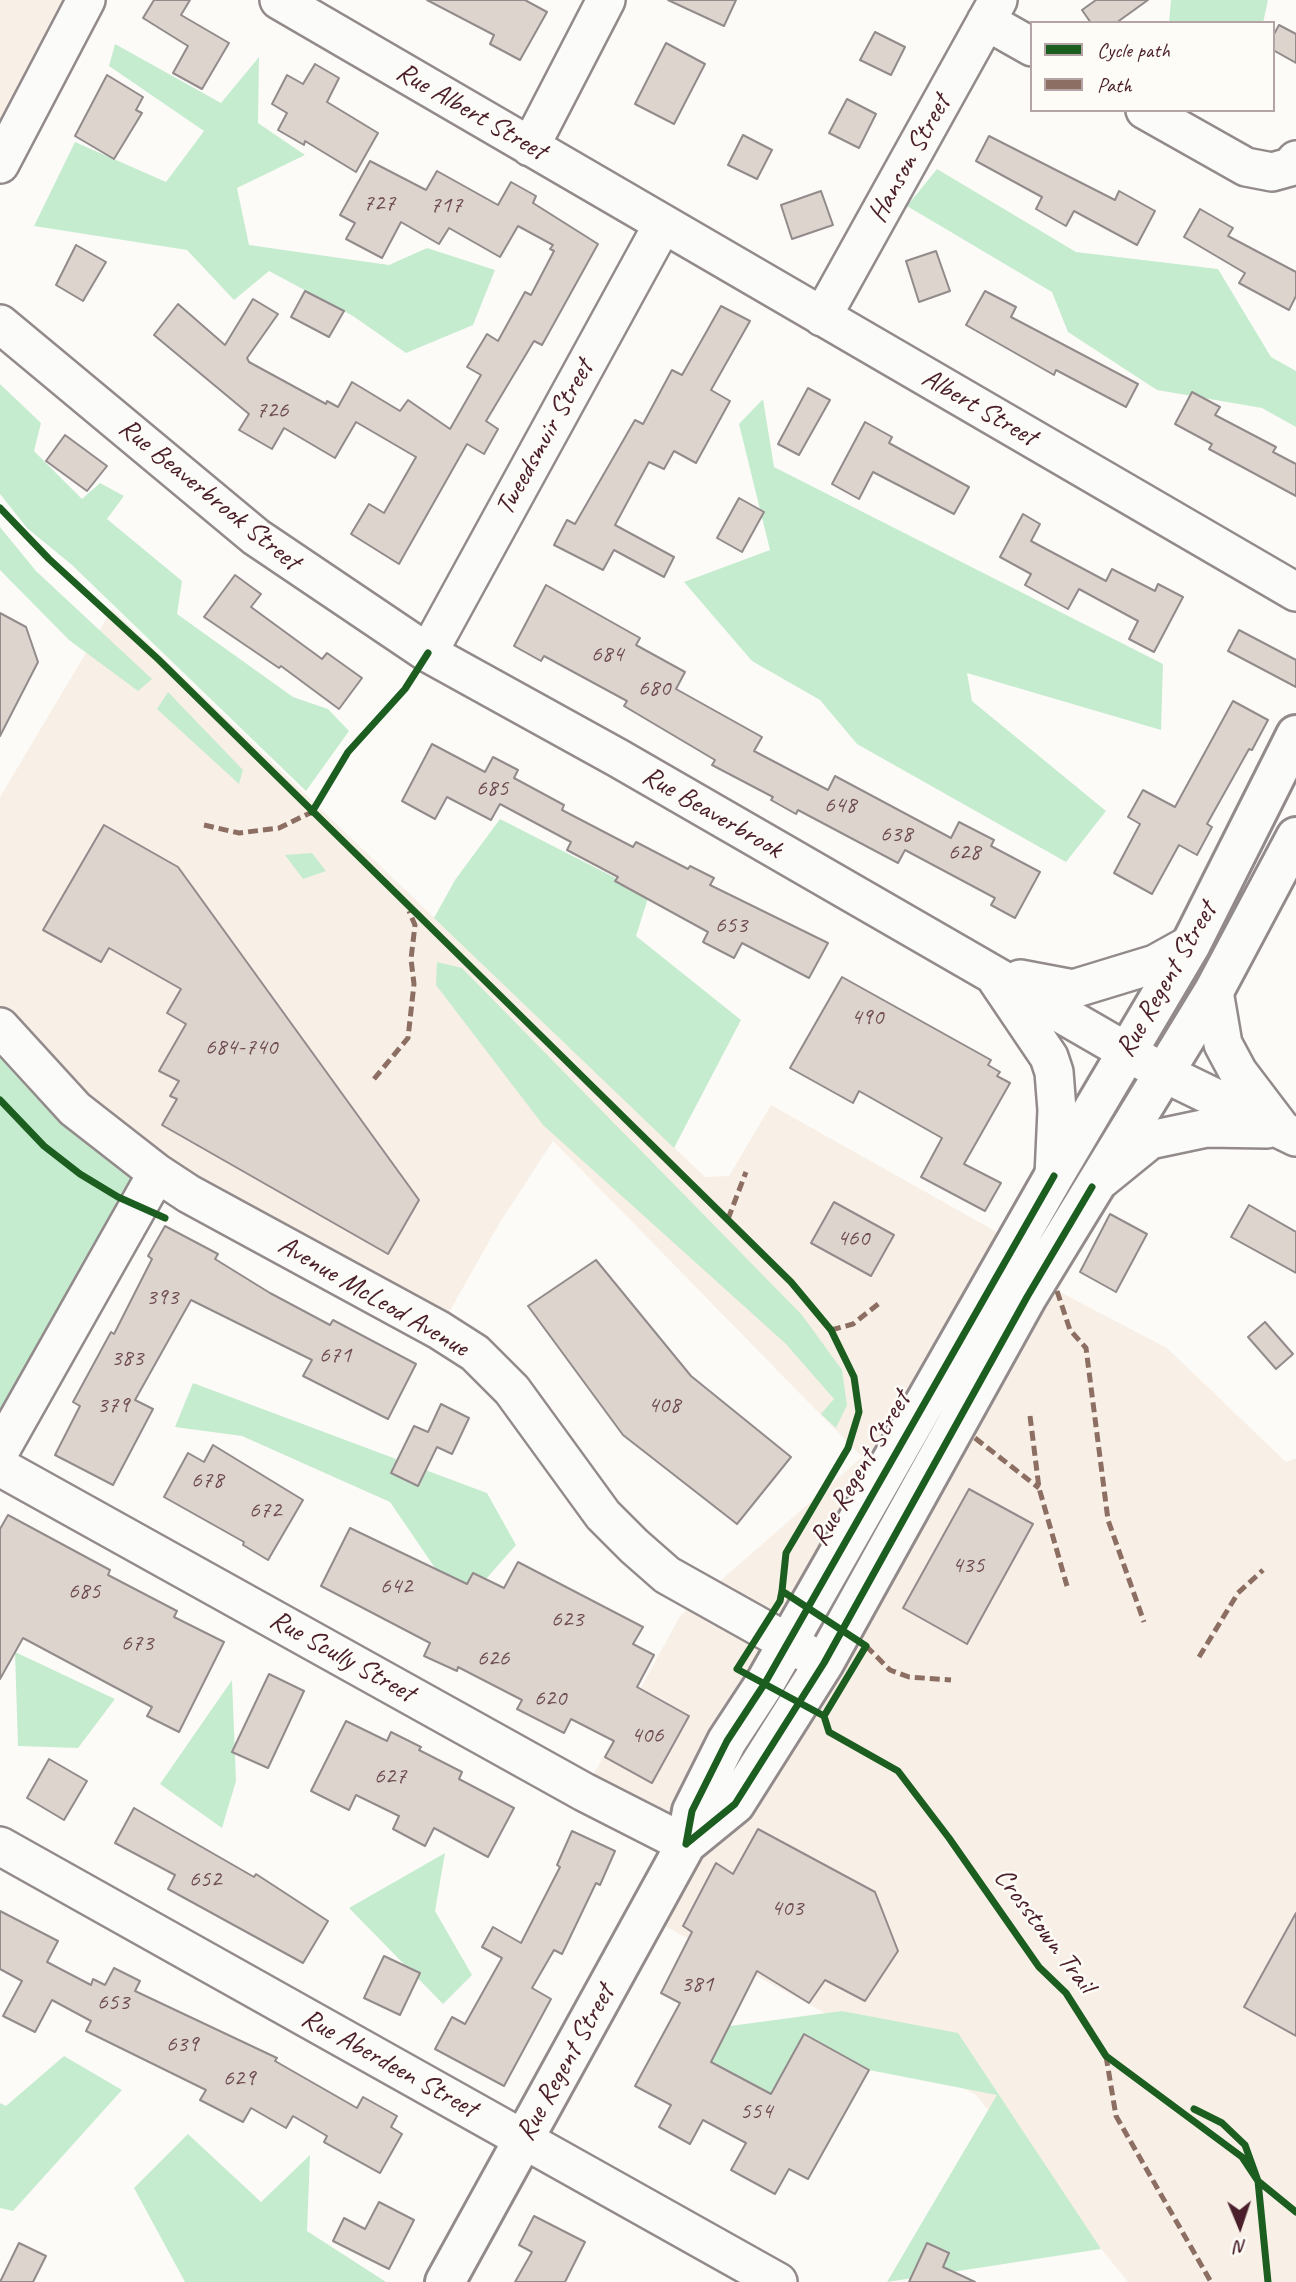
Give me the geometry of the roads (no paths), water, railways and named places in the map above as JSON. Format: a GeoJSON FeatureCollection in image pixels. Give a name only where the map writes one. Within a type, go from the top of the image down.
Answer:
{"type":"FeatureCollection","features":[{"type":"Feature","properties":{"kind":"main road","name":"Rue Regent Street"},"geometry":{"type":"LineString","coordinates":[[445,2282],[686,1844],[692,1811],[727,1741],[765,1683],[786,1640],[1191,944],[1296,735]]}},
{"type":"Feature","properties":{"kind":"main road","name":"Rue Regent Street"},"geometry":{"type":"LineString","coordinates":[[686,1844],[735,1804],[824,1663],[1027,1297],[1214,990],[1296,836]]}},
{"type":"Feature","properties":{"kind":"street"},"geometry":{"type":"LineString","coordinates":[[0,164],[86,0]]}},
{"type":"Feature","properties":{"kind":"street","name":"Rue Albert Street"},"geometry":{"type":"LineString","coordinates":[[278,0],[663,224]]}},
{"type":"Feature","properties":{"kind":"street"},"geometry":{"type":"LineString","coordinates":[[530,147],[606,0]]}},
{"type":"Feature","properties":{"kind":"street"},"geometry":{"type":"LineString","coordinates":[[992,11],[1030,45]]}},
{"type":"Feature","properties":{"kind":"street","name":"Hanson Street"},"geometry":{"type":"LineString","coordinates":[[822,317],[992,11]]}},
{"type":"Feature","properties":{"kind":"street"},"geometry":{"type":"LineString","coordinates":[[1149,112],[1246,167],[1284,166]]}},
{"type":"Feature","properties":{"kind":"street","name":"Albert Street"},"geometry":{"type":"LineString","coordinates":[[663,224],[1296,592]]}},
{"type":"Feature","properties":{"kind":"street","name":"Tweedsmuir Street"},"geometry":{"type":"LineString","coordinates":[[428,653],[663,224]]}},
{"type":"Feature","properties":{"kind":"street","name":"Rue Beaverbrook Street"},"geometry":{"type":"LineString","coordinates":[[0,324],[256,537],[428,653]]}},
{"type":"Feature","properties":{"kind":"street","name":"Rue Beaverbrook"},"geometry":{"type":"LineString","coordinates":[[428,653],[618,758],[1162,1073],[1289,1133]]}},
{"type":"Feature","properties":{"kind":"street"},"geometry":{"type":"LineString","coordinates":[[995,976],[1073,989],[1155,964],[1191,944]]}},
{"type":"Feature","properties":{"kind":"street"},"geometry":{"type":"LineString","coordinates":[[995,976],[1049,1057],[1054,1072],[1057,1110],[1054,1176]]}},
{"type":"Feature","properties":{"kind":"street"},"geometry":{"type":"LineString","coordinates":[[1214,990],[1223,1044],[1238,1072],[1289,1133]]}},
{"type":"Feature","properties":{"kind":"street","name":"Avenue McLeod Avenue"},"geometry":{"type":"LineString","coordinates":[[0,1027],[75,1109],[157,1173],[189,1194],[439,1330],[475,1353],[512,1390],[603,1515],[634,1546],[667,1575],[824,1663]]}},
{"type":"Feature","properties":{"kind":"street"},"geometry":{"type":"LineString","coordinates":[[1092,1187],[1150,1140],[1207,1128],[1289,1133]]}},
{"type":"Feature","properties":{"kind":"street"},"geometry":{"type":"LineString","coordinates":[[0,1451],[157,1173]]}},
{"type":"Feature","properties":{"kind":"street","name":"Rue Scully Street"},"geometry":{"type":"LineString","coordinates":[[0,1467],[584,1792],[686,1844]]}},
{"type":"Feature","properties":{"kind":"street","name":"Rue Aberdeen Street"},"geometry":{"type":"LineString","coordinates":[[0,1846],[778,2282]]}}]}
